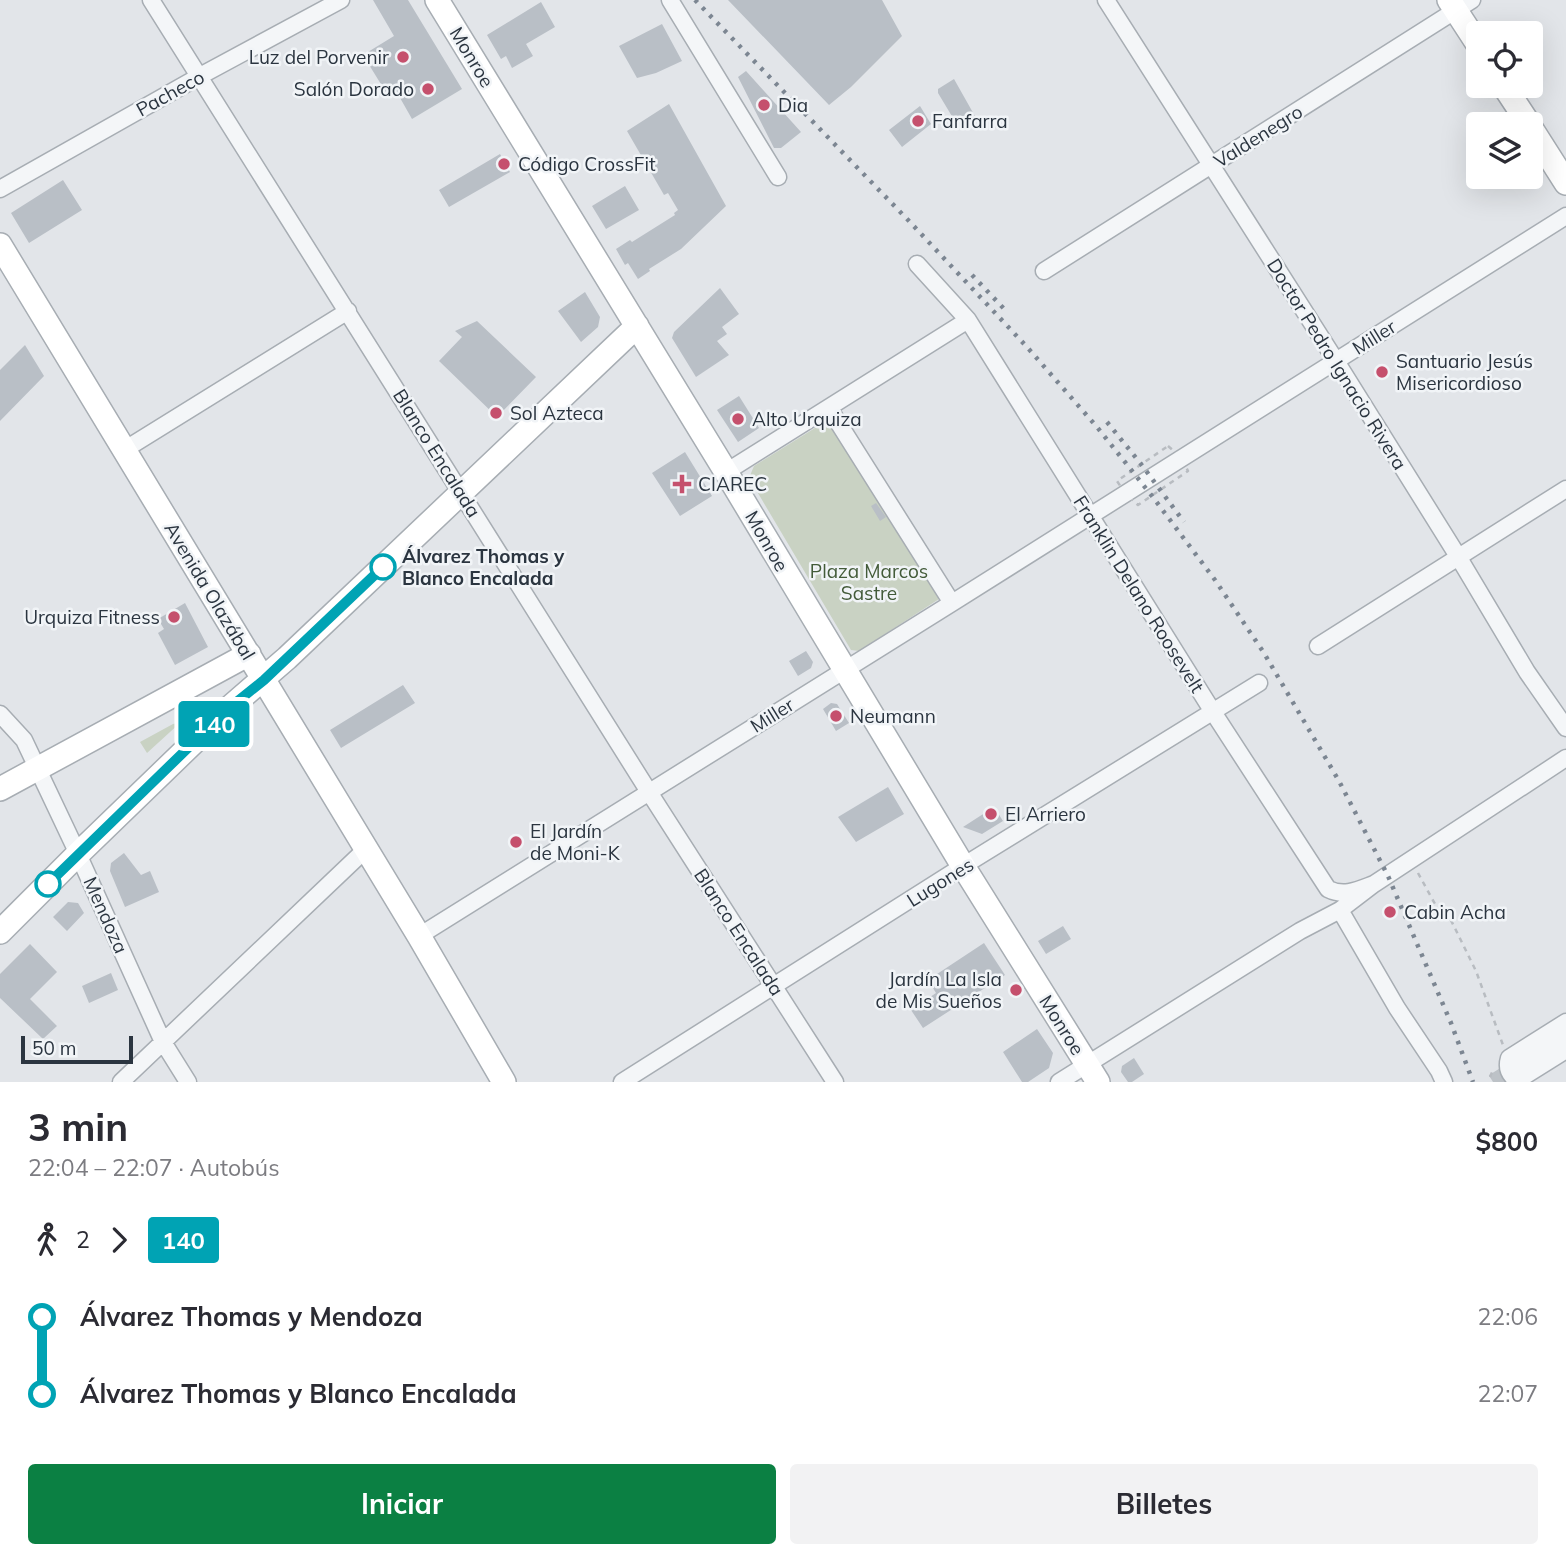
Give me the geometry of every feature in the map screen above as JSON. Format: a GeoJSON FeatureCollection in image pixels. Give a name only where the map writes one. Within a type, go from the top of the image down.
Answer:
{"type":"FeatureCollection","features":[{"type":"Feature","properties":{"kind":"main road","name":"Monroe"},"geometry":{"type":"LineString","coordinates":[[437,0],[638,326],[963,866],[1092,1073]]}},
{"type":"Feature","properties":{"kind":"main road"},"geometry":{"type":"LineString","coordinates":[[1459,4],[1467,21]]}},
{"type":"Feature","properties":{"kind":"main road"},"geometry":{"type":"LineString","coordinates":[[1543,147],[1566,183]]}},
{"type":"Feature","properties":{"kind":"main road","name":"Avenida Olazábal"},"geometry":{"type":"LineString","coordinates":[[0,245],[419,936],[504,1082]]}},
{"type":"Feature","properties":{"kind":"main road"},"geometry":{"type":"LineString","coordinates":[[0,932],[228,709],[264,680],[638,326]]}},
{"type":"Feature","properties":{"kind":"main road"},"geometry":{"type":"LineString","coordinates":[[0,789],[249,654]]}},
{"type":"Feature","properties":{"kind":"street","name":"Blanco Encalada"},"geometry":{"type":"LineString","coordinates":[[151,0],[649,792],[835,1082]]}},
{"type":"Feature","properties":{"kind":"street","name":"Pacheco"},"geometry":{"type":"LineString","coordinates":[[0,188],[341,0]]}},
{"type":"Feature","properties":{"kind":"street"},"geometry":{"type":"LineString","coordinates":[[670,0],[778,177]]}},
{"type":"Feature","properties":{"kind":"street","name":"Doctor Pedro Ignacio Rivera"},"geometry":{"type":"LineString","coordinates":[[1106,0],[1336,361],[1527,672],[1566,728]]}},
{"type":"Feature","properties":{"kind":"street","name":"Valdenegro"},"geometry":{"type":"LineString","coordinates":[[1044,271],[1459,4]]}},
{"type":"Feature","properties":{"kind":"street","name":"Miller"},"geometry":{"type":"LineString","coordinates":[[419,936],[1566,216]]}},
{"type":"Feature","properties":{"kind":"street","name":"Franklin Delano Roosevelt"},"geometry":{"type":"LineString","coordinates":[[917,264],[968,320],[1213,712],[1328,890]]}},
{"type":"Feature","properties":{"kind":"street"},"geometry":{"type":"LineString","coordinates":[[124,450],[348,311]]}},
{"type":"Feature","properties":{"kind":"street"},"geometry":{"type":"LineString","coordinates":[[726,472],[968,320]]}},
{"type":"Feature","properties":{"kind":"street"},"geometry":{"type":"LineString","coordinates":[[829,408],[952,603]]}},
{"type":"Feature","properties":{"kind":"street"},"geometry":{"type":"LineString","coordinates":[[1318,646],[1566,489]]}},
{"type":"Feature","properties":{"kind":"street","name":"Lugones"},"geometry":{"type":"LineString","coordinates":[[622,1082],[1259,683]]}},
{"type":"Feature","properties":{"kind":"street","name":"Mendoza"},"geometry":{"type":"LineString","coordinates":[[0,714],[24,740],[163,1042],[188,1082]]}},
{"type":"Feature","properties":{"kind":"street"},"geometry":{"type":"LineString","coordinates":[[1059,1082],[1092,1073],[1300,932],[1340,910],[1374,884],[1566,758]]}},
{"type":"Feature","properties":{"kind":"street"},"geometry":{"type":"LineString","coordinates":[[121,1082],[366,849]]}},
{"type":"Feature","properties":{"kind":"street"},"geometry":{"type":"LineString","coordinates":[[1300,932],[1325,905],[1328,890],[1337,894],[1348,893],[1374,884]]}},
{"type":"Feature","properties":{"kind":"street"},"geometry":{"type":"LineString","coordinates":[[1340,910],[1444,1082]]}},
{"type":"Feature","properties":{"kind":"street"},"geometry":{"type":"LineString","coordinates":[[1566,1022],[1509,1058],[1509,1070],[1513,1077],[1523,1077],[1566,1050]]}},
{"type":"Feature","properties":{"kind":"street"},"geometry":{"type":"LineString","coordinates":[[1519,1066],[1566,1036]]}},
{"type":"Feature","properties":{"kind":"path"},"geometry":{"type":"LineString","coordinates":[[1411,861],[1435,904],[1444,906],[1476,971],[1503,1044]]}},
{"type":"Feature","properties":{"kind":"green space","name":"Plaza Marcos Sastre"},"geometry":{"type":"Polygon","coordinates":[[[831,418],[939,599],[859,651],[851,650],[749,478],[754,466],[831,418]]]}},
{"type":"Feature","properties":{"kind":"green space"},"geometry":{"type":"Polygon","coordinates":[[[181,722],[147,753],[140,742],[181,722]]]}},
{"type":"Feature","properties":{"kind":"building"},"geometry":{"type":"Polygon","coordinates":[[[373,0],[408,0],[462,89],[412,119],[395,89],[387,94],[363,55],[394,36],[373,0]]]}},
{"type":"Feature","properties":{"kind":"building"},"geometry":{"type":"Polygon","coordinates":[[[728,0],[882,0],[902,36],[829,105],[728,0]]]}},
{"type":"Feature","properties":{"kind":"building"},"geometry":{"type":"Polygon","coordinates":[[[541,2],[555,27],[526,44],[533,56],[512,68],[506,56],[501,59],[487,35],[541,2]]]}},
{"type":"Feature","properties":{"kind":"building"},"geometry":{"type":"Polygon","coordinates":[[[662,24],[682,61],[637,78],[619,46],[662,24]]]}},
{"type":"Feature","properties":{"kind":"building","name":"Dia"},"geometry":{"type":"Polygon","coordinates":[[[746,71],[801,132],[781,148],[774,148],[738,77],[746,71]]]}},
{"type":"Feature","properties":{"kind":"building"},"geometry":{"type":"Polygon","coordinates":[[[954,79],[976,118],[959,128],[938,93],[938,89],[954,79]]]}},
{"type":"Feature","properties":{"kind":"building"},"geometry":{"type":"Polygon","coordinates":[[[669,104],[726,206],[681,249],[638,279],[628,263],[625,265],[616,249],[675,215],[678,210],[668,193],[664,195],[627,131],[669,104]]]}},
{"type":"Feature","properties":{"kind":"building"},"geometry":{"type":"Polygon","coordinates":[[[920,106],[931,124],[902,147],[889,130],[920,106]]]}},
{"type":"Feature","properties":{"kind":"building"},"geometry":{"type":"Polygon","coordinates":[[[500,154],[510,172],[449,207],[439,190],[500,154]]]}},
{"type":"Feature","properties":{"kind":"building"},"geometry":{"type":"Polygon","coordinates":[[[63,180],[82,210],[29,243],[11,213],[63,180]]]}},
{"type":"Feature","properties":{"kind":"building"},"geometry":{"type":"Polygon","coordinates":[[[625,186],[639,210],[606,229],[592,206],[625,186]]]}},
{"type":"Feature","properties":{"kind":"building"},"geometry":{"type":"Polygon","coordinates":[[[720,288],[739,314],[722,327],[727,334],[717,341],[729,355],[696,377],[672,338],[674,332],[720,288]]]}},
{"type":"Feature","properties":{"kind":"building"},"geometry":{"type":"Polygon","coordinates":[[[585,292],[600,317],[598,327],[581,342],[558,311],[585,292]]]}},
{"type":"Feature","properties":{"kind":"building"},"geometry":{"type":"Polygon","coordinates":[[[477,321],[536,377],[497,417],[439,361],[462,337],[455,331],[477,321]]]}},
{"type":"Feature","properties":{"kind":"building"},"geometry":{"type":"Polygon","coordinates":[[[25,345],[44,376],[0,421],[0,370],[25,345]]]}},
{"type":"Feature","properties":{"kind":"building","name":"Alto Urquiza"},"geometry":{"type":"Polygon","coordinates":[[[739,396],[759,428],[738,442],[717,410],[739,396]]]}},
{"type":"Feature","properties":{"kind":"building","name":"CIAREC"},"geometry":{"type":"Polygon","coordinates":[[[685,452],[712,496],[680,516],[652,473],[685,452]]]}},
{"type":"Feature","properties":{"kind":"building"},"geometry":{"type":"Polygon","coordinates":[[[876,503],[886,517],[880,521],[871,506],[876,503]]]}},
{"type":"Feature","properties":{"kind":"building"},"geometry":{"type":"Polygon","coordinates":[[[185,603],[208,647],[175,665],[158,633],[164,629],[158,619],[185,603]]]}},
{"type":"Feature","properties":{"kind":"building"},"geometry":{"type":"Polygon","coordinates":[[[806,651],[813,662],[811,668],[798,676],[789,661],[806,651]]]}},
{"type":"Feature","properties":{"kind":"building"},"geometry":{"type":"Polygon","coordinates":[[[403,685],[415,703],[341,748],[330,730],[403,685]]]}},
{"type":"Feature","properties":{"kind":"building","name":"Neumann"},"geometry":{"type":"Polygon","coordinates":[[[831,703],[837,704],[849,723],[836,731],[823,709],[831,703]]]}},
{"type":"Feature","properties":{"kind":"building"},"geometry":{"type":"Polygon","coordinates":[[[888,787],[904,814],[856,842],[838,817],[888,787]]]}},
{"type":"Feature","properties":{"kind":"building","name":"El Arriero"},"geometry":{"type":"Polygon","coordinates":[[[994,807],[1003,821],[982,834],[963,827],[994,807]]]}},
{"type":"Feature","properties":{"kind":"building"},"geometry":{"type":"Polygon","coordinates":[[[124,853],[141,875],[150,871],[159,892],[125,907],[110,871],[111,863],[124,853]]]}},
{"type":"Feature","properties":{"kind":"building"},"geometry":{"type":"Polygon","coordinates":[[[68,902],[78,903],[84,913],[67,931],[53,917],[68,902]]]}},
{"type":"Feature","properties":{"kind":"building"},"geometry":{"type":"Polygon","coordinates":[[[1063,926],[1071,939],[1046,954],[1038,941],[1063,926]]]}},
{"type":"Feature","properties":{"kind":"building"},"geometry":{"type":"Polygon","coordinates":[[[984,943],[1005,975],[923,1028],[911,1010],[936,993],[928,980],[984,943]]]}},
{"type":"Feature","properties":{"kind":"building"},"geometry":{"type":"Polygon","coordinates":[[[30,944],[57,972],[30,999],[57,1026],[43,1039],[0,998],[0,974],[30,944]]]}},
{"type":"Feature","properties":{"kind":"building"},"geometry":{"type":"Polygon","coordinates":[[[111,973],[118,990],[89,1003],[82,986],[111,973]]]}},
{"type":"Feature","properties":{"kind":"building"},"geometry":{"type":"Polygon","coordinates":[[[1037,1029],[1053,1053],[1049,1068],[1028,1082],[1022,1082],[1003,1052],[1037,1029]]]}},
{"type":"Feature","properties":{"kind":"building"},"geometry":{"type":"Polygon","coordinates":[[[1134,1058],[1144,1074],[1128,1082],[1121,1072],[1122,1066],[1134,1058]]]}},
{"type":"Feature","properties":{"kind":"tunnel"},"geometry":{"type":"LineString","coordinates":[[1493,1082],[1519,1066]]}},
{"type":"Feature","properties":{"kind":"railway"},"geometry":{"type":"LineString","coordinates":[[695,0],[1027,347],[1097,427],[1215,580],[1264,653],[1339,781],[1388,876],[1451,1023],[1473,1082]]}},
{"type":"Feature","properties":{"kind":"railway"},"geometry":{"type":"LineString","coordinates":[[972,275],[1008,313]]}},
{"type":"Feature","properties":{"kind":"railway"},"geometry":{"type":"LineString","coordinates":[[1107,422],[1184,522]]}},
{"type":"Feature","properties":{"kind":"bus line","name":"140"},"geometry":{"type":"LineString","coordinates":[[48,884],[228,709],[264,680],[383,567]]}},
{"type":"Feature","properties":{"kind":"place","name":"Luz del Porvenir"},"geometry":{"type":"Point","coordinates":[403,57]}},
{"type":"Feature","properties":{"kind":"place","name":"Salón Dorado"},"geometry":{"type":"Point","coordinates":[428,89]}},
{"type":"Feature","properties":{"kind":"place","name":"Dia"},"geometry":{"type":"Point","coordinates":[764,105]}},
{"type":"Feature","properties":{"kind":"place","name":"Fanfarra"},"geometry":{"type":"Point","coordinates":[918,121]}},
{"type":"Feature","properties":{"kind":"place","name":"Código CrossFit"},"geometry":{"type":"Point","coordinates":[504,164]}},
{"type":"Feature","properties":{"kind":"place","name":"Santuario Jesús Misericordioso"},"geometry":{"type":"Point","coordinates":[1382,372]}},
{"type":"Feature","properties":{"kind":"place","name":"Sol Azteca"},"geometry":{"type":"Point","coordinates":[496,413]}},
{"type":"Feature","properties":{"kind":"place","name":"Alto Urquiza"},"geometry":{"type":"Point","coordinates":[738,419]}},
{"type":"Feature","properties":{"kind":"place","name":"CIAREC"},"geometry":{"type":"Point","coordinates":[682,484]}},
{"type":"Feature","properties":{"kind":"place","name":"Álvarez Thomas y Blanco Encalada"},"geometry":{"type":"Point","coordinates":[383,567]}},
{"type":"Feature","properties":{"kind":"place","name":"Urquiza Fitness"},"geometry":{"type":"Point","coordinates":[174,617]}},
{"type":"Feature","properties":{"kind":"place","name":"Neumann"},"geometry":{"type":"Point","coordinates":[836,716]}},
{"type":"Feature","properties":{"kind":"place","name":"El Arriero"},"geometry":{"type":"Point","coordinates":[991,814]}},
{"type":"Feature","properties":{"kind":"place","name":"El Jardín de Moni-K"},"geometry":{"type":"Point","coordinates":[516,842]}},
{"type":"Feature","properties":{"kind":"place","name":"Cabin Acha"},"geometry":{"type":"Point","coordinates":[1390,912]}},
{"type":"Feature","properties":{"kind":"place","name":"Jardín La Isla de Mis Sueños"},"geometry":{"type":"Point","coordinates":[1016,990]}}]}
